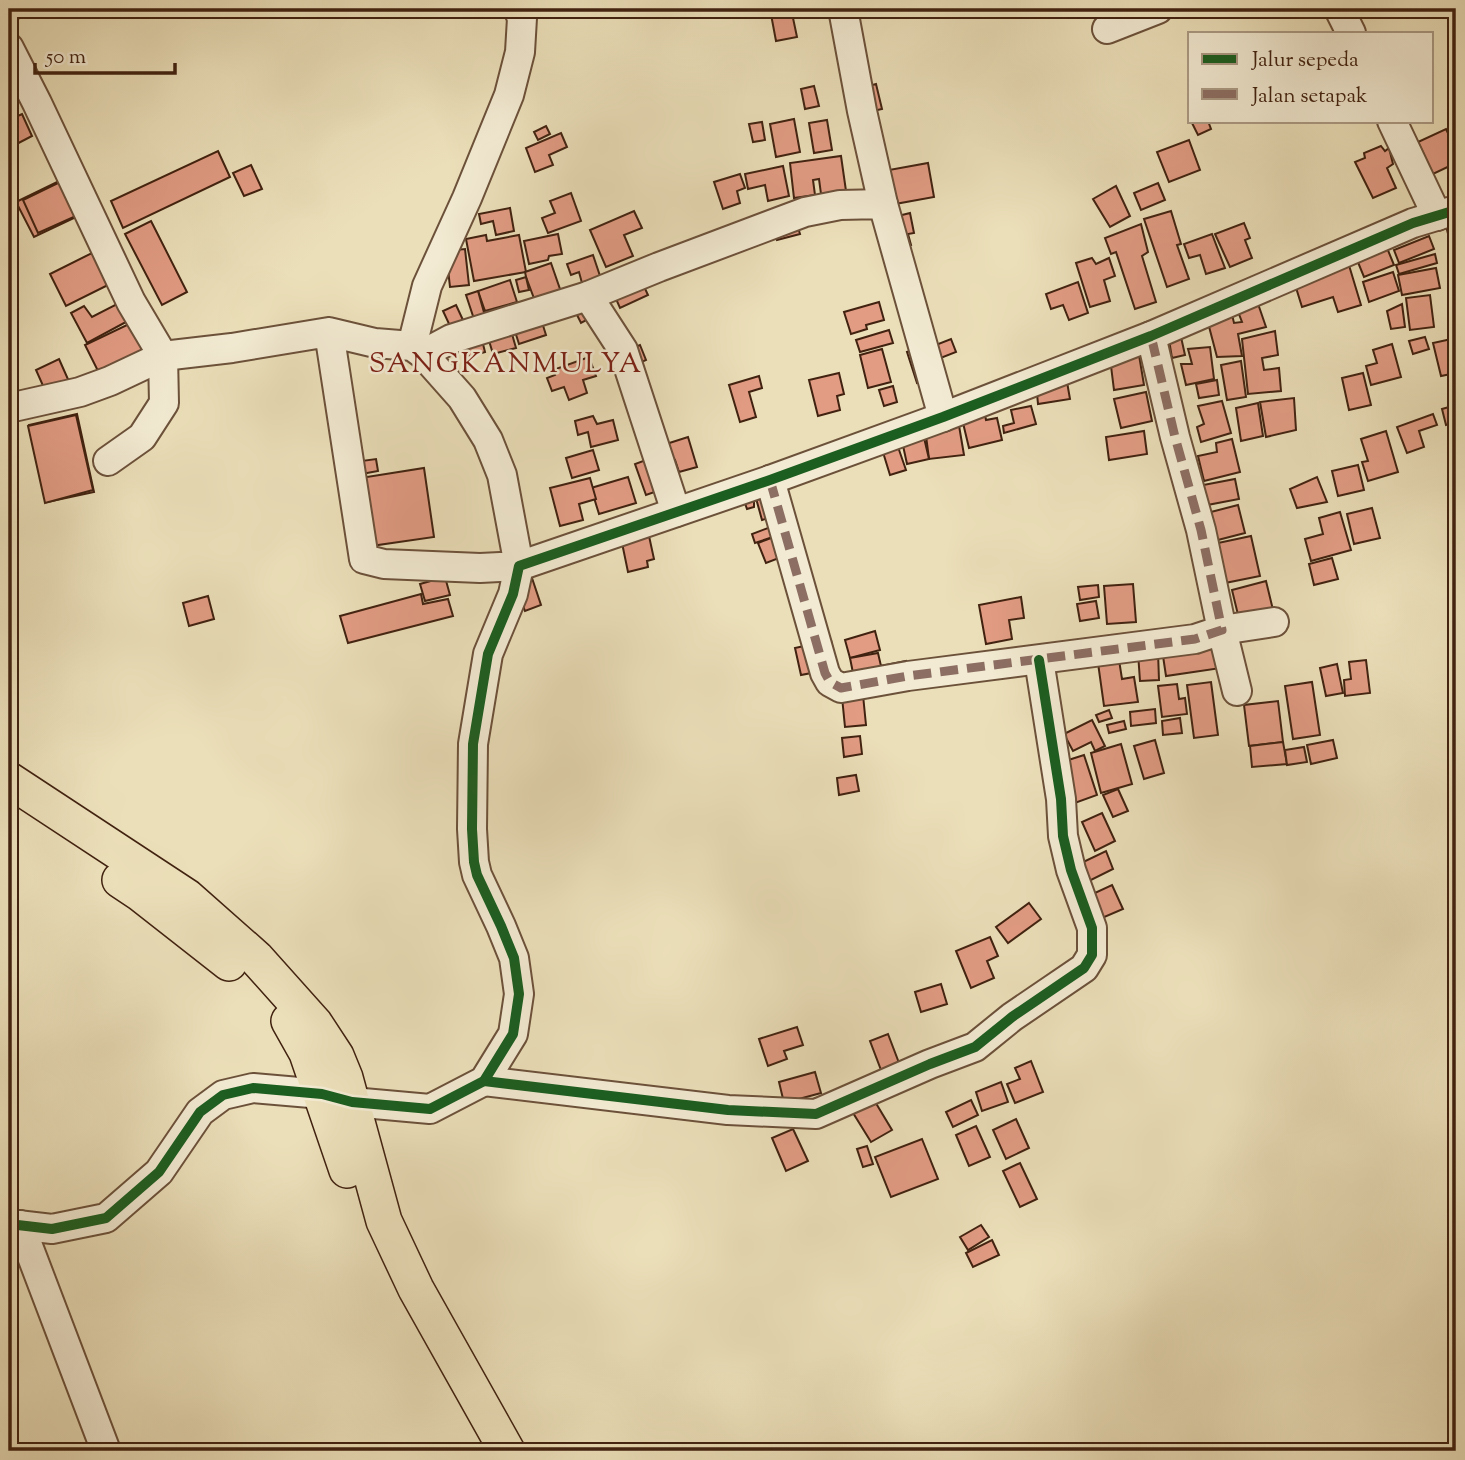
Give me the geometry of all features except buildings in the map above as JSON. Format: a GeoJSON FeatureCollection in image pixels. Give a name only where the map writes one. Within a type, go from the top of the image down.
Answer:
{"type":"FeatureCollection","features":[{"type":"Feature","properties":{"kind":"main road"},"geometry":{"type":"LineString","coordinates":[[9,780],[187,897],[256,958],[315,1024],[336,1056],[345,1078],[337,1098],[346,1164],[356,1205],[400,1303],[480,1451]]}},
{"type":"Feature","properties":{"kind":"main road"},"geometry":{"type":"LineString","coordinates":[[9,804],[141,894],[217,953],[268,996],[288,1021],[337,1098],[384,1221],[416,1289],[507,1451]]}},
{"type":"Feature","properties":{"kind":"street"},"geometry":{"type":"LineString","coordinates":[[417,350],[427,286],[509,95],[520,52],[522,18],[518,9]]}},
{"type":"Feature","properties":{"kind":"street"},"geometry":{"type":"LineString","coordinates":[[843,9],[883,204],[943,417]]}},
{"type":"Feature","properties":{"kind":"street"},"geometry":{"type":"LineString","coordinates":[[1107,29],[1158,9]]}},
{"type":"Feature","properties":{"kind":"street"},"geometry":{"type":"LineString","coordinates":[[1339,9],[1350,32]]}},
{"type":"Feature","properties":{"kind":"street"},"geometry":{"type":"LineString","coordinates":[[9,48],[131,302],[163,356],[164,403],[142,437],[108,461]]}},
{"type":"Feature","properties":{"kind":"street"},"geometry":{"type":"LineString","coordinates":[[329,332],[364,559],[384,564],[480,568],[519,566],[943,417],[1151,336],[1413,223],[1446,213],[1393,122]]}},
{"type":"Feature","properties":{"kind":"street"},"geometry":{"type":"LineString","coordinates":[[9,408],[80,392],[163,356],[329,332],[417,350],[588,296],[805,212],[840,205],[883,204]]}},
{"type":"Feature","properties":{"kind":"street"},"geometry":{"type":"LineString","coordinates":[[588,296],[623,350],[676,512]]}},
{"type":"Feature","properties":{"kind":"street"},"geometry":{"type":"LineString","coordinates":[[1151,336],[1237,691]]}},
{"type":"Feature","properties":{"kind":"street"},"geometry":{"type":"LineString","coordinates":[[106,1451],[14,1225],[52,1229],[106,1218],[159,1172],[200,1112],[223,1094],[253,1087],[429,1109],[484,1081],[513,1034],[519,995],[514,958],[477,875],[474,862],[473,744],[488,654],[513,594],[519,566],[502,475],[488,440],[463,398],[417,350]]}},
{"type":"Feature","properties":{"kind":"street"},"geometry":{"type":"LineString","coordinates":[[770,480],[825,673],[830,682],[841,688],[908,676],[1195,639],[1222,630],[1274,622]]}},
{"type":"Feature","properties":{"kind":"street"},"geometry":{"type":"LineString","coordinates":[[484,1081],[728,1110],[816,1114],[975,1046],[1084,968],[1091,955],[1092,928],[1071,870],[1063,836],[1061,799],[1039,660]]}},
{"type":"Feature","properties":{"kind":"marked path"},"geometry":{"type":"LineString","coordinates":[[770,480],[825,673],[830,682],[841,688],[908,676],[1195,639],[1222,630],[1201,530],[1151,336]]}},
{"type":"Feature","properties":{"kind":"cycle path"},"geometry":{"type":"LineString","coordinates":[[9,1224],[52,1229],[106,1218],[159,1172],[200,1112],[223,1095],[253,1088],[322,1094],[352,1102],[430,1109],[484,1081],[513,1034],[519,994],[514,958],[477,875],[474,862],[473,744],[488,654],[513,594],[519,566],[943,417],[1151,336],[1413,223],[1456,210]]}},
{"type":"Feature","properties":{"kind":"cycle path"},"geometry":{"type":"LineString","coordinates":[[484,1081],[728,1110],[816,1114],[975,1047],[1012,1017],[1084,968],[1092,955],[1092,928],[1071,870],[1063,836],[1061,799],[1039,660]]}},
{"type":"Feature","properties":{"kind":"district","name":"SANGKANMULYA"},"geometry":{"type":"Point","coordinates":[506,365]}}]}
